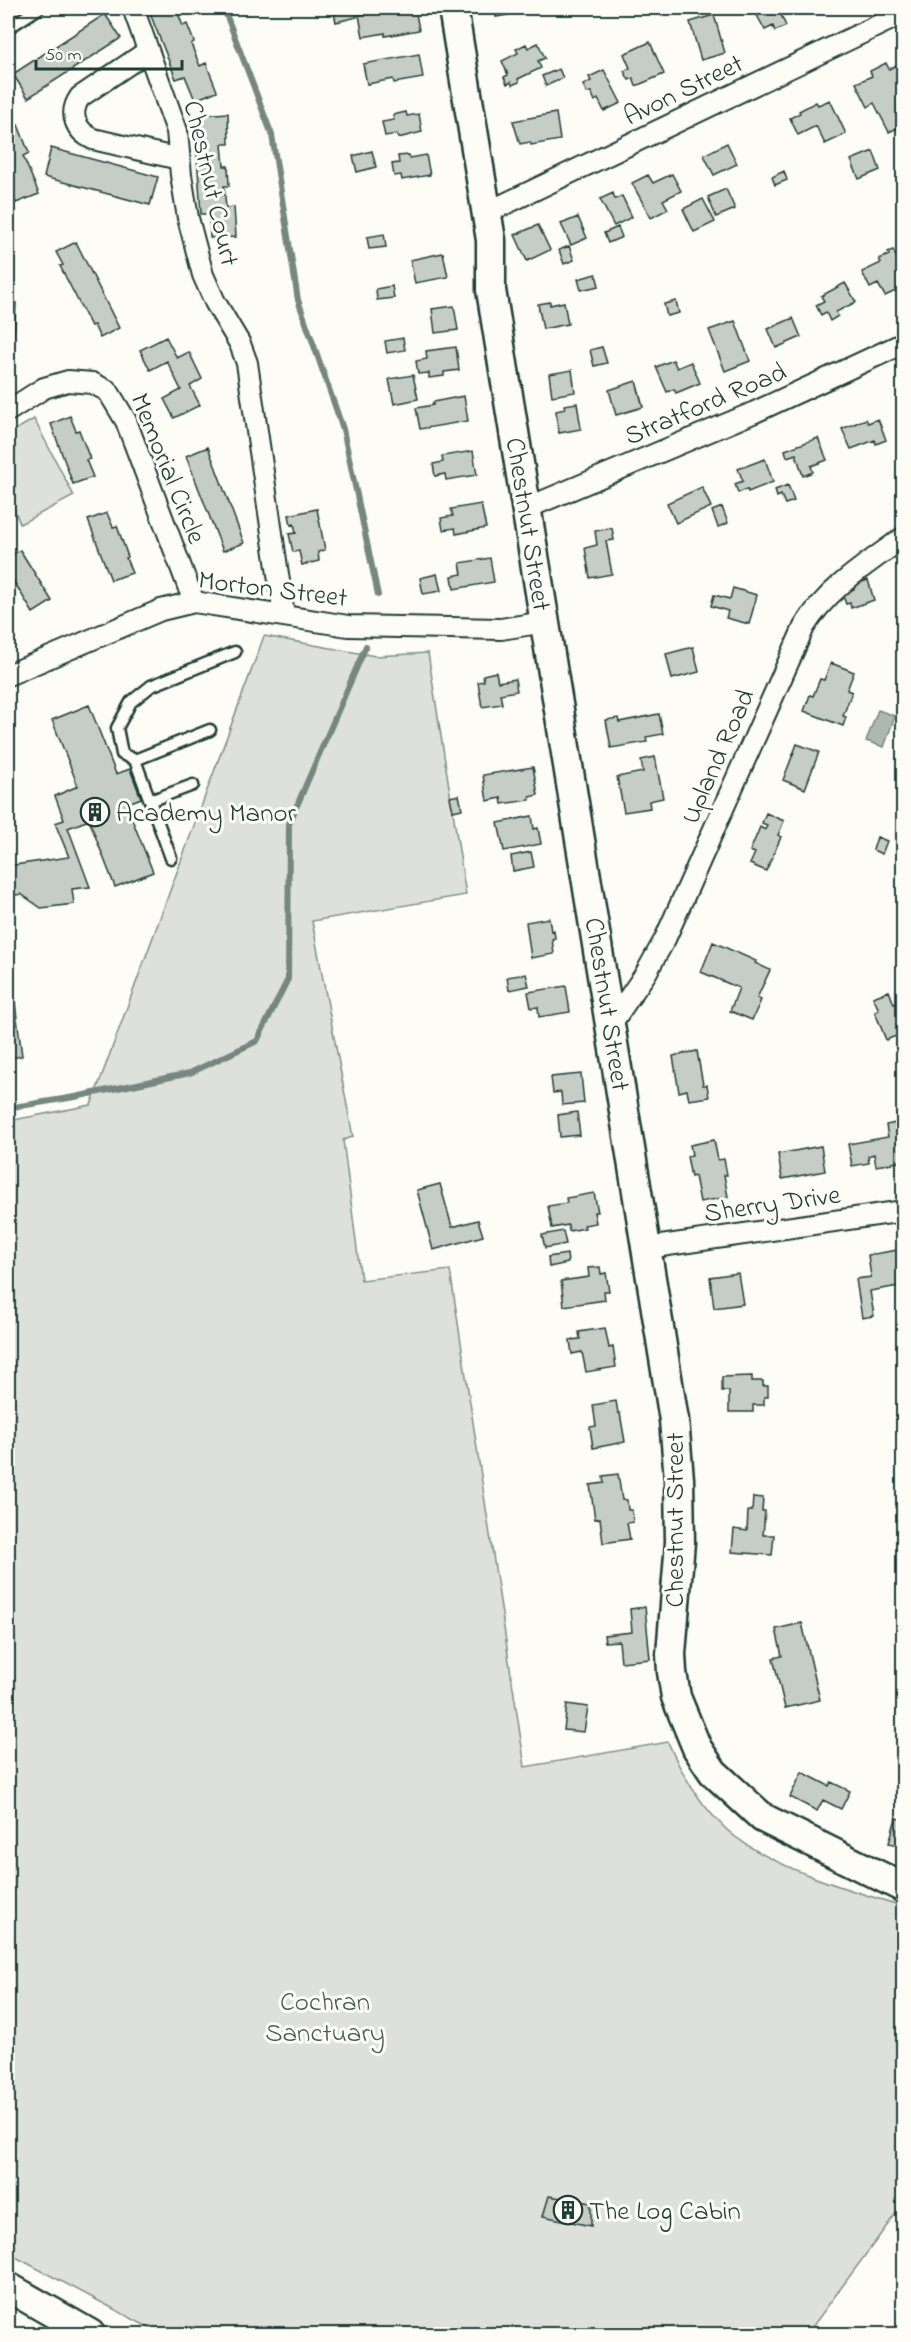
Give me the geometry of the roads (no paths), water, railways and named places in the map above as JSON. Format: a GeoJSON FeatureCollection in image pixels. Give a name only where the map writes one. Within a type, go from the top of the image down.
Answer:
{"type":"FeatureCollection","features":[{"type":"Feature","properties":{"kind":"street","name":"Chestnut Court"},"geometry":{"type":"LineString","coordinates":[[133,8],[177,131],[188,218],[203,275],[215,302],[240,344],[247,363],[284,615]]}},
{"type":"Feature","properties":{"kind":"street","name":"Chestnut Street"},"geometry":{"type":"LineString","coordinates":[[453,8],[491,240],[491,290],[669,1377],[677,1448],[680,1542],[671,1654],[676,1697],[697,1749],[713,1772],[764,1818],[903,1888]]}},
{"type":"Feature","properties":{"kind":"street","name":"Avon Street"},"geometry":{"type":"LineString","coordinates":[[486,213],[903,13]]}},
{"type":"Feature","properties":{"kind":"street"},"geometry":{"type":"LineString","coordinates":[[148,51],[80,97],[74,109],[75,123],[82,134],[93,139],[180,159]]}},
{"type":"Feature","properties":{"kind":"street","name":"Stratford Road"},"geometry":{"type":"LineString","coordinates":[[526,508],[755,412],[903,343]]}},
{"type":"Feature","properties":{"kind":"street","name":"Memorial Circle"},"geometry":{"type":"LineString","coordinates":[[8,411],[44,388],[68,381],[92,382],[114,398],[126,421],[194,602]]}},
{"type":"Feature","properties":{"kind":"street","name":"Upland Road"},"geometry":{"type":"LineString","coordinates":[[611,1024],[646,973],[665,939],[804,627],[813,612],[844,581],[903,537]]}},
{"type":"Feature","properties":{"kind":"street","name":"Morton Street"},"geometry":{"type":"LineString","coordinates":[[10,669],[161,610],[194,602],[348,626],[501,629],[545,622]]}},
{"type":"Feature","properties":{"kind":"street","name":"Sherry Drive"},"geometry":{"type":"LineString","coordinates":[[647,1248],[903,1210]]}},
{"type":"Feature","properties":{"kind":"street"},"geometry":{"type":"LineString","coordinates":[[8,2287],[90,2334]]}},
{"type":"Feature","properties":{"kind":"lane"},"geometry":{"type":"LineString","coordinates":[[8,28],[39,8]]}},
{"type":"Feature","properties":{"kind":"lane"},"geometry":{"type":"LineString","coordinates":[[171,858],[135,760],[122,753],[117,728],[131,702],[150,686],[235,652]]}},
{"type":"Feature","properties":{"kind":"lane"},"geometry":{"type":"LineString","coordinates":[[135,760],[210,730]]}},
{"type":"Feature","properties":{"kind":"lane"},"geometry":{"type":"LineString","coordinates":[[150,801],[193,785]]}},
{"type":"Feature","properties":{"kind":"waterway"},"geometry":{"type":"LineString","coordinates":[[222,8],[272,135],[298,300],[343,429],[378,595]]}},
{"type":"Feature","properties":{"kind":"waterway"},"geometry":{"type":"LineString","coordinates":[[8,1108],[75,1097],[190,1073],[257,1041],[288,979],[289,824],[366,646]]}},
{"type":"Feature","properties":{"kind":"place","name":"Academy Manor"},"geometry":{"type":"Point","coordinates":[95,812]}},
{"type":"Feature","properties":{"kind":"place","name":"The Log Cabin"},"geometry":{"type":"Point","coordinates":[568,2210]}},
{"type":"Feature","properties":{"kind":"park label","name":"Cochran Sanctuary"},"geometry":{"type":"Point","coordinates":[325,2016]}}]}
